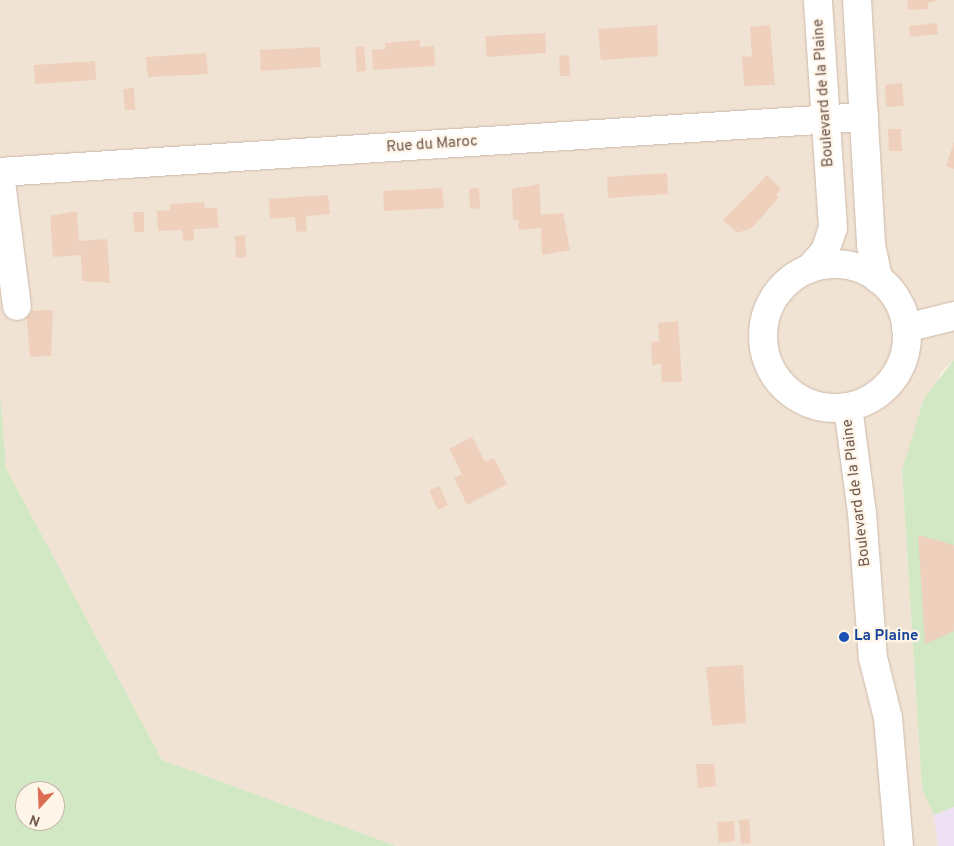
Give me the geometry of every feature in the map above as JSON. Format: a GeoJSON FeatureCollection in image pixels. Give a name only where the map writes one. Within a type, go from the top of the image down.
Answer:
{"type":"FeatureCollection","features":[{"type":"Feature","properties":{"kind":"street","name":"Boulevard de la Plaine"},"geometry":{"type":"LineString","coordinates":[[809,269],[824,251],[833,228],[818,0]]}},
{"type":"Feature","properties":{"kind":"street"},"geometry":{"type":"LineString","coordinates":[[857,0],[871,244],[878,279],[902,309],[906,328],[906,350],[894,376],[868,400],[848,407],[824,408],[800,400],[781,385],[766,361],[762,334],[769,306],[785,284],[809,269],[841,265],[878,279]]}},
{"type":"Feature","properties":{"kind":"street","name":"Rue du Maroc"},"geometry":{"type":"LineString","coordinates":[[0,173],[864,118]]}},
{"type":"Feature","properties":{"kind":"street"},"geometry":{"type":"LineString","coordinates":[[0,173],[17,306]]}},
{"type":"Feature","properties":{"kind":"street"},"geometry":{"type":"LineString","coordinates":[[906,328],[954,316]]}},
{"type":"Feature","properties":{"kind":"street","name":"Boulevard de la Plaine"},"geometry":{"type":"LineString","coordinates":[[848,407],[862,513],[873,658],[888,718],[899,846]]}},
{"type":"Feature","properties":{"kind":"shaded area"},"geometry":{"type":"Polygon","coordinates":[[[0,0],[954,0],[954,360],[941,372],[902,470],[922,788],[934,815],[938,846],[396,846],[162,760],[6,468],[0,392],[0,0]]]}},
{"type":"Feature","properties":{"kind":"shaded area"},"geometry":{"type":"Polygon","coordinates":[[[954,807],[954,846],[938,846],[934,815],[954,807]]]}},
{"type":"Feature","properties":{"kind":"green space"},"geometry":{"type":"Polygon","coordinates":[[[954,360],[954,807],[934,815],[922,789],[902,470],[924,398],[954,360]]]}},
{"type":"Feature","properties":{"kind":"green space"},"geometry":{"type":"Polygon","coordinates":[[[0,392],[6,468],[162,760],[396,846],[0,846],[0,392]]]}},
{"type":"Feature","properties":{"kind":"building"},"geometry":{"type":"Polygon","coordinates":[[[907,0],[939,0],[928,3],[928,9],[908,10],[907,0]]]}},
{"type":"Feature","properties":{"kind":"building"},"geometry":{"type":"Polygon","coordinates":[[[937,23],[938,34],[910,37],[909,26],[937,23]]]}},
{"type":"Feature","properties":{"kind":"building"},"geometry":{"type":"Polygon","coordinates":[[[657,25],[658,56],[601,60],[598,29],[657,25]]]}},
{"type":"Feature","properties":{"kind":"building"},"geometry":{"type":"Polygon","coordinates":[[[770,25],[775,85],[744,86],[742,57],[752,56],[750,27],[770,25]]]}},
{"type":"Feature","properties":{"kind":"building"},"geometry":{"type":"Polygon","coordinates":[[[545,33],[546,53],[487,57],[485,36],[545,33]]]}},
{"type":"Feature","properties":{"kind":"building"},"geometry":{"type":"Polygon","coordinates":[[[420,40],[420,47],[434,46],[435,66],[373,70],[372,50],[385,49],[385,43],[420,40]]]}},
{"type":"Feature","properties":{"kind":"building"},"geometry":{"type":"Polygon","coordinates":[[[364,46],[366,71],[357,72],[355,47],[364,46]]]}},
{"type":"Feature","properties":{"kind":"building"},"geometry":{"type":"Polygon","coordinates":[[[320,47],[321,67],[261,71],[260,50],[320,47]]]}},
{"type":"Feature","properties":{"kind":"building"},"geometry":{"type":"Polygon","coordinates":[[[206,53],[208,74],[148,77],[146,57],[206,53]]]}},
{"type":"Feature","properties":{"kind":"building"},"geometry":{"type":"Polygon","coordinates":[[[569,55],[570,76],[560,76],[559,56],[569,55]]]}},
{"type":"Feature","properties":{"kind":"building"},"geometry":{"type":"Polygon","coordinates":[[[95,61],[96,80],[35,84],[34,65],[95,61]]]}},
{"type":"Feature","properties":{"kind":"building"},"geometry":{"type":"Polygon","coordinates":[[[902,83],[904,106],[886,107],[885,85],[902,83]]]}},
{"type":"Feature","properties":{"kind":"building"},"geometry":{"type":"Polygon","coordinates":[[[134,88],[135,110],[125,110],[123,89],[134,88]]]}},
{"type":"Feature","properties":{"kind":"building"},"geometry":{"type":"Polygon","coordinates":[[[888,129],[901,129],[902,151],[889,151],[888,129]]]}},
{"type":"Feature","properties":{"kind":"building"},"geometry":{"type":"Polygon","coordinates":[[[954,142],[954,169],[946,166],[954,142]]]}},
{"type":"Feature","properties":{"kind":"building"},"geometry":{"type":"Polygon","coordinates":[[[667,173],[668,194],[608,198],[607,177],[667,173]]]}},
{"type":"Feature","properties":{"kind":"building"},"geometry":{"type":"Polygon","coordinates":[[[767,175],[781,189],[776,194],[779,197],[752,228],[737,233],[723,220],[767,175]]]}},
{"type":"Feature","properties":{"kind":"building"},"geometry":{"type":"Polygon","coordinates":[[[539,184],[541,215],[563,213],[570,250],[542,255],[541,228],[519,230],[518,220],[513,220],[512,189],[539,184]]]}},
{"type":"Feature","properties":{"kind":"building"},"geometry":{"type":"Polygon","coordinates":[[[442,188],[444,208],[384,211],[383,191],[442,188]]]}},
{"type":"Feature","properties":{"kind":"building"},"geometry":{"type":"Polygon","coordinates":[[[479,188],[480,208],[470,209],[469,189],[479,188]]]}},
{"type":"Feature","properties":{"kind":"building"},"geometry":{"type":"Polygon","coordinates":[[[328,195],[330,214],[306,216],[307,231],[296,232],[295,217],[270,219],[269,199],[328,195]]]}},
{"type":"Feature","properties":{"kind":"building"},"geometry":{"type":"Polygon","coordinates":[[[204,202],[205,208],[217,208],[219,228],[194,229],[194,240],[183,241],[182,230],[158,231],[157,211],[170,210],[170,204],[204,202]]]}},
{"type":"Feature","properties":{"kind":"building"},"geometry":{"type":"Polygon","coordinates":[[[77,211],[79,241],[107,239],[110,283],[82,281],[81,255],[53,257],[50,216],[77,211]]]}},
{"type":"Feature","properties":{"kind":"building"},"geometry":{"type":"Polygon","coordinates":[[[133,212],[144,212],[144,232],[134,232],[133,212]]]}},
{"type":"Feature","properties":{"kind":"building"},"geometry":{"type":"Polygon","coordinates":[[[245,235],[246,257],[236,258],[235,236],[245,235]]]}},
{"type":"Feature","properties":{"kind":"building"},"geometry":{"type":"Polygon","coordinates":[[[53,310],[51,356],[30,357],[26,311],[53,310]]]}},
{"type":"Feature","properties":{"kind":"building"},"geometry":{"type":"Polygon","coordinates":[[[678,321],[682,382],[662,382],[661,364],[652,365],[651,342],[659,341],[658,323],[678,321]]]}},
{"type":"Feature","properties":{"kind":"building"},"geometry":{"type":"Polygon","coordinates":[[[472,437],[485,462],[494,458],[507,484],[467,505],[454,478],[462,474],[449,449],[472,437]]]}},
{"type":"Feature","properties":{"kind":"building"},"geometry":{"type":"Polygon","coordinates":[[[439,486],[448,505],[438,510],[429,491],[439,486]]]}},
{"type":"Feature","properties":{"kind":"building"},"geometry":{"type":"Polygon","coordinates":[[[918,535],[954,545],[954,631],[925,644],[918,535]]]}},
{"type":"Feature","properties":{"kind":"building"},"geometry":{"type":"Polygon","coordinates":[[[743,665],[746,723],[712,726],[706,667],[743,665]]]}},
{"type":"Feature","properties":{"kind":"building"},"geometry":{"type":"Polygon","coordinates":[[[696,764],[714,764],[716,786],[698,788],[696,764]]]}},
{"type":"Feature","properties":{"kind":"building"},"geometry":{"type":"Polygon","coordinates":[[[749,819],[751,843],[741,844],[739,820],[749,819]]]}},
{"type":"Feature","properties":{"kind":"building"},"geometry":{"type":"Polygon","coordinates":[[[734,821],[735,841],[719,843],[717,822],[734,821]]]}},
{"type":"Feature","properties":{"kind":"place","name":"La Plaine"},"geometry":{"type":"Point","coordinates":[844,637]}}]}
